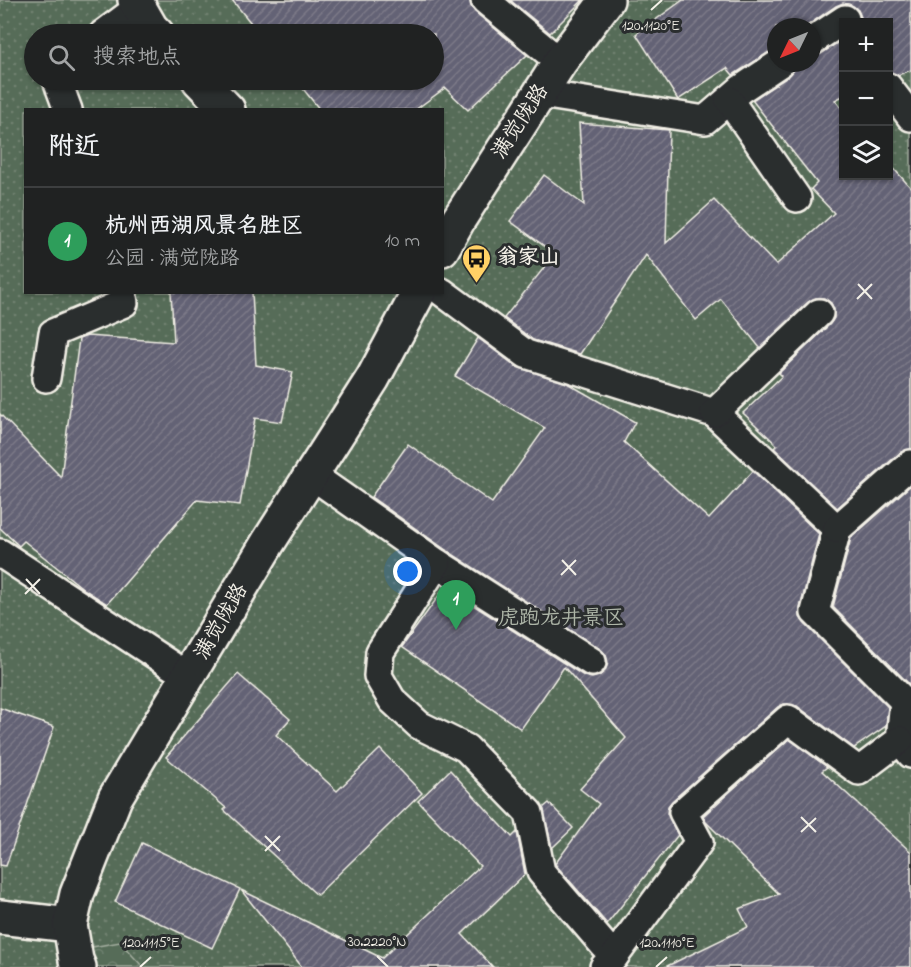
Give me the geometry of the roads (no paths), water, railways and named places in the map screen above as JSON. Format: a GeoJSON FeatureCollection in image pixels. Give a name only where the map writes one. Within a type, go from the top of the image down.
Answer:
{"type":"FeatureCollection","features":[{"type":"Feature","properties":{"kind":"street","name":"满觉陇路"},"geometry":{"type":"LineString","coordinates":[[444,245],[560,62],[606,0]]}},
{"type":"Feature","properties":{"kind":"street"},"geometry":{"type":"LineString","coordinates":[[137,3],[151,24]]}},
{"type":"Feature","properties":{"kind":"street"},"geometry":{"type":"LineString","coordinates":[[209,90],[226,108]]}},
{"type":"Feature","properties":{"kind":"street","name":"满觉陇路"},"geometry":{"type":"LineString","coordinates":[[79,967],[70,925],[77,894],[115,798],[269,541],[373,378],[418,294]]}},
{"type":"Feature","properties":{"kind":"street"},"geometry":{"type":"LineString","coordinates":[[0,917],[70,925]]}},
{"type":"Feature","properties":{"kind":"lane"},"geometry":{"type":"LineString","coordinates":[[485,0],[560,62]]}},
{"type":"Feature","properties":{"kind":"lane"},"geometry":{"type":"LineString","coordinates":[[114,24],[137,3]]}},
{"type":"Feature","properties":{"kind":"lane"},"geometry":{"type":"LineString","coordinates":[[821,33],[842,14]]}},
{"type":"Feature","properties":{"kind":"lane"},"geometry":{"type":"LineString","coordinates":[[541,94],[705,120],[768,72]]}},
{"type":"Feature","properties":{"kind":"lane"},"geometry":{"type":"LineString","coordinates":[[61,90],[67,108]]}},
{"type":"Feature","properties":{"kind":"lane"},"geometry":{"type":"LineString","coordinates":[[893,93],[911,116]]}},
{"type":"Feature","properties":{"kind":"lane"},"geometry":{"type":"LineString","coordinates":[[729,100],[797,198]]}},
{"type":"Feature","properties":{"kind":"lane"},"geometry":{"type":"LineString","coordinates":[[444,293],[526,354],[714,412],[837,529]]}},
{"type":"Feature","properties":{"kind":"lane"},"geometry":{"type":"LineString","coordinates":[[46,378],[53,333],[124,303],[122,294]]}},
{"type":"Feature","properties":{"kind":"lane"},"geometry":{"type":"LineString","coordinates":[[714,412],[819,313]]}},
{"type":"Feature","properties":{"kind":"lane"},"geometry":{"type":"LineString","coordinates":[[437,563],[380,652],[378,676],[392,700],[419,725],[466,747],[530,813],[541,872],[609,962],[699,842],[683,812],[788,719],[860,771],[906,747],[904,701],[815,612],[837,529],[911,464]]}},
{"type":"Feature","properties":{"kind":"lane"},"geometry":{"type":"LineString","coordinates":[[312,476],[437,563],[592,662]]}},
{"type":"Feature","properties":{"kind":"lane"},"geometry":{"type":"LineString","coordinates":[[0,553],[189,677]]}},
{"type":"Feature","properties":{"kind":"place","name":"翁家山"},"geometry":{"type":"Point","coordinates":[476,284]}},
{"type":"Feature","properties":{"kind":"place","name":"杭州西湖风景名胜区"},"geometry":{"type":"Point","coordinates":[456,630]}},
{"type":"Feature","properties":{"kind":"park label","name":"虎跑龙井景区"},"geometry":{"type":"Point","coordinates":[561,619]}}]}
